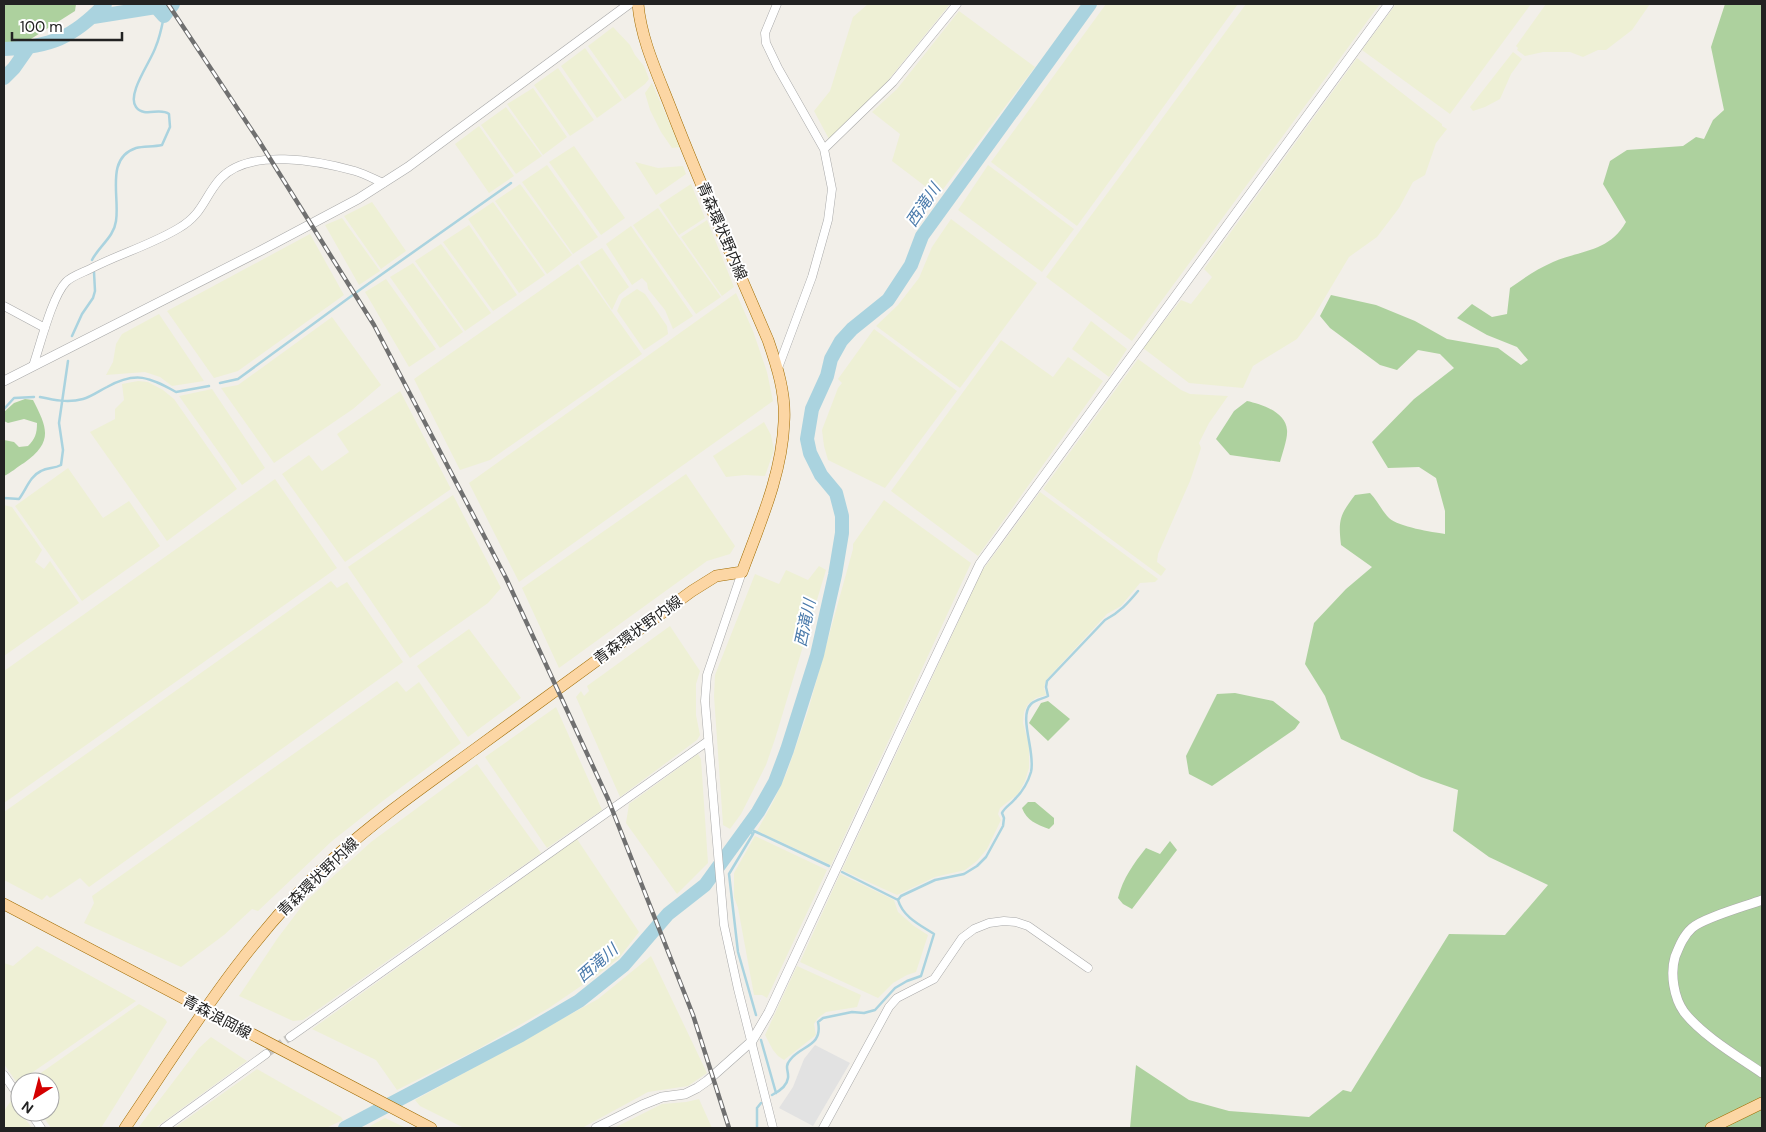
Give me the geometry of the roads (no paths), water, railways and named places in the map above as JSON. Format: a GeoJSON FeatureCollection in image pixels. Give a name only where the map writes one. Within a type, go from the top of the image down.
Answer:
{"type":"FeatureCollection","features":[{"type":"Feature","properties":{"kind":"main road","name":"青森環状野内線"},"geometry":{"type":"LineString","coordinates":[[125,1128],[204,1010],[249,950],[289,903],[332,859],[385,816],[692,591],[716,576],[742,572],[765,511],[777,470],[783,440],[785,420],[778,368],[649,53],[639,17],[638,4]]}},
{"type":"Feature","properties":{"kind":"main road","name":"青森浪岡線"},"geometry":{"type":"LineString","coordinates":[[4,904],[431,1128]]}},
{"type":"Feature","properties":{"kind":"main road"},"geometry":{"type":"LineString","coordinates":[[1711,1128],[1762,1103]]}},
{"type":"Feature","properties":{"kind":"street"},"geometry":{"type":"LineString","coordinates":[[4,381],[358,199],[408,167],[629,4]]}},
{"type":"Feature","properties":{"kind":"street"},"geometry":{"type":"LineString","coordinates":[[777,4],[765,33],[766,44],[824,149],[832,189],[828,220],[812,277],[778,368]]}},
{"type":"Feature","properties":{"kind":"street"},"geometry":{"type":"LineString","coordinates":[[824,149],[893,82],[956,4]]}},
{"type":"Feature","properties":{"kind":"street"},"geometry":{"type":"LineString","coordinates":[[596,1128],[623,1113],[662,1097],[685,1094],[697,1088],[752,1041],[770,1012],[980,564],[1389,4]]}},
{"type":"Feature","properties":{"kind":"street"},"geometry":{"type":"LineString","coordinates":[[33,366],[58,294],[68,280],[181,227],[199,212],[221,178],[240,166],[278,159],[312,162],[357,172],[383,183]]}},
{"type":"Feature","properties":{"kind":"street"},"geometry":{"type":"LineString","coordinates":[[4,306],[45,328]]}},
{"type":"Feature","properties":{"kind":"street"},"geometry":{"type":"LineString","coordinates":[[742,572],[707,674],[705,701],[724,925],[773,1128]]}},
{"type":"Feature","properties":{"kind":"street"},"geometry":{"type":"LineString","coordinates":[[290,1037],[708,741]]}},
{"type":"Feature","properties":{"kind":"street"},"geometry":{"type":"LineString","coordinates":[[1761,1072],[1708,1034],[1684,1012],[1674,983],[1673,969],[1680,942],[1692,927],[1762,900]]}},
{"type":"Feature","properties":{"kind":"street"},"geometry":{"type":"LineString","coordinates":[[823,1128],[888,1007],[897,998],[922,987],[934,979],[962,938],[974,929],[989,923],[1004,921],[1028,926],[1088,968]]}},
{"type":"Feature","properties":{"kind":"street"},"geometry":{"type":"LineString","coordinates":[[164,1128],[266,1054]]}},
{"type":"Feature","properties":{"kind":"waterway"},"geometry":{"type":"LineString","coordinates":[[4,49],[35,46],[60,38],[82,25],[105,4]]}},
{"type":"Feature","properties":{"kind":"waterway"},"geometry":{"type":"LineString","coordinates":[[93,17],[156,7],[164,16],[173,4]]}},
{"type":"Feature","properties":{"kind":"waterway","name":"西滝川"},"geometry":{"type":"LineString","coordinates":[[345,1128],[521,1035],[579,1001],[624,965],[668,914],[705,885],[758,812],[775,782],[817,655],[835,575],[842,533],[842,516],[836,493],[821,475],[810,453],[807,439],[812,409],[827,376],[831,359],[841,341],[852,329],[888,300],[911,265],[922,236],[1090,4]]}},
{"type":"Feature","properties":{"kind":"waterway"},"geometry":{"type":"LineString","coordinates":[[92,260],[115,227],[117,211],[116,179],[120,160],[126,153],[136,148],[162,145],[170,127],[169,114],[165,112],[143,112],[136,107],[134,101],[137,86],[154,52],[164,16]]}},
{"type":"Feature","properties":{"kind":"waterway"},"geometry":{"type":"LineString","coordinates":[[4,78],[14,68],[28,48]]}},
{"type":"Feature","properties":{"kind":"waterway"},"geometry":{"type":"LineString","coordinates":[[220,383],[238,379],[511,183]]}},
{"type":"Feature","properties":{"kind":"waterway"},"geometry":{"type":"LineString","coordinates":[[72,336],[82,314],[93,298],[95,291],[94,272]]}},
{"type":"Feature","properties":{"kind":"waterway"},"geometry":{"type":"LineString","coordinates":[[4,498],[19,499],[37,473],[61,465],[63,450],[59,423],[68,361]]}},
{"type":"Feature","properties":{"kind":"waterway"},"geometry":{"type":"LineString","coordinates":[[40,397],[61,401],[83,399],[117,382],[134,378],[150,380],[176,392],[209,386]]}},
{"type":"Feature","properties":{"kind":"waterway"},"geometry":{"type":"LineString","coordinates":[[4,409],[14,398],[34,397]]}},
{"type":"Feature","properties":{"kind":"waterway"},"geometry":{"type":"LineString","coordinates":[[772,1095],[786,1084],[788,1078],[787,1065],[795,1055],[814,1041],[819,1030],[818,1022],[823,1018],[852,1012],[864,1013],[875,1010],[895,988],[921,976],[934,934],[908,916],[898,900],[901,896],[935,880],[964,874],[977,866],[986,857],[1003,826],[1004,818],[1002,813],[1022,790],[1031,772],[1032,764],[1026,717],[1027,710],[1033,702],[1048,696],[1047,681],[1105,620],[1123,607],[1138,591]]}},
{"type":"Feature","properties":{"kind":"waterway"},"geometry":{"type":"LineString","coordinates":[[746,830],[753,834],[729,874],[738,952],[756,1015]]}},
{"type":"Feature","properties":{"kind":"waterway"},"geometry":{"type":"LineString","coordinates":[[753,834],[754,831],[829,866]]}},
{"type":"Feature","properties":{"kind":"waterway"},"geometry":{"type":"LineString","coordinates":[[842,872],[898,900]]}},
{"type":"Feature","properties":{"kind":"waterway"},"geometry":{"type":"LineString","coordinates":[[761,1040],[776,1093]]}},
{"type":"Feature","properties":{"kind":"waterway"},"geometry":{"type":"LineString","coordinates":[[757,1128],[757,1108],[761,1103]]}},
{"type":"Feature","properties":{"kind":"tunnel"},"geometry":{"type":"LineString","coordinates":[[266,1054],[290,1037]]}},
{"type":"Feature","properties":{"kind":"railway"},"geometry":{"type":"LineString","coordinates":[[168,4],[259,141],[374,325],[506,578],[608,799],[693,1015],[729,1128]]}}]}
